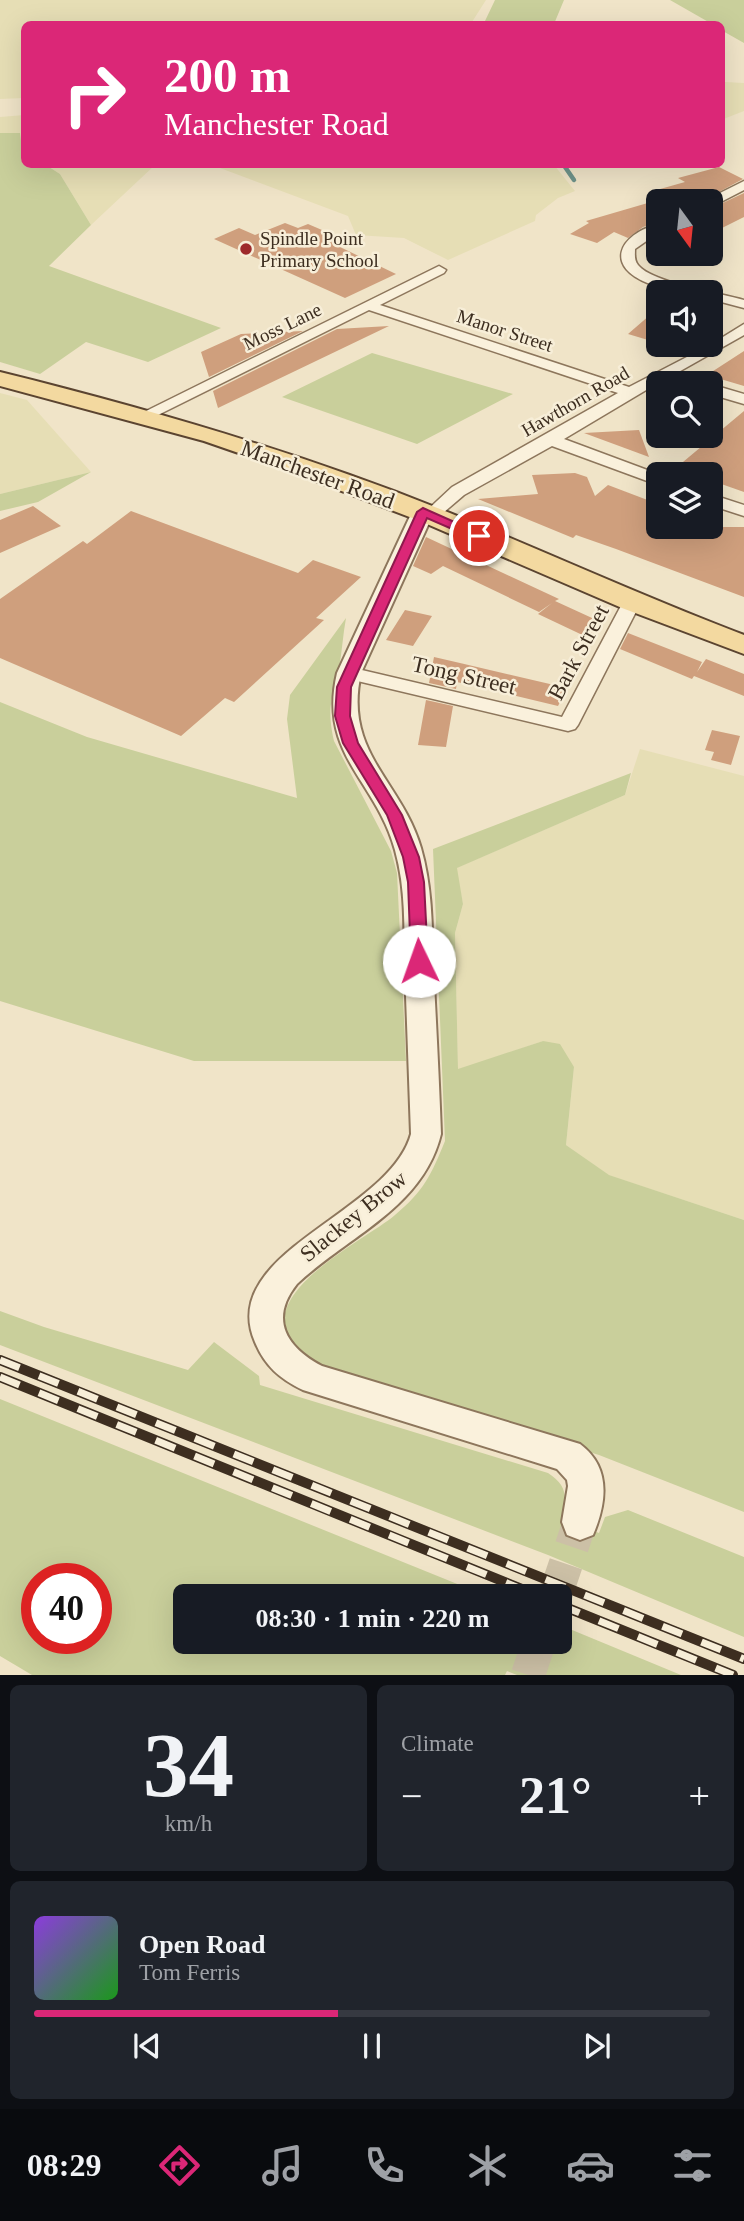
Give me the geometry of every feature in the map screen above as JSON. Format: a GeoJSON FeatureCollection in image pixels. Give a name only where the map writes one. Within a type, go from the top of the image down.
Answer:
{"type":"FeatureCollection","features":[{"type":"Feature","properties":{"kind":"main road","name":"Manchester Road"},"geometry":{"type":"LineString","coordinates":[[0,379],[213,436],[426,514],[632,602],[744,645]]}},
{"type":"Feature","properties":{"kind":"street"},"geometry":{"type":"LineString","coordinates":[[723,196],[744,185]]}},
{"type":"Feature","properties":{"kind":"street"},"geometry":{"type":"LineString","coordinates":[[646,235],[634,241],[628,248],[629,263],[635,271],[653,280]]}},
{"type":"Feature","properties":{"kind":"street","name":"Moss Lane"},"geometry":{"type":"LineString","coordinates":[[142,417],[439,271]]}},
{"type":"Feature","properties":{"kind":"street"},"geometry":{"type":"LineString","coordinates":[[723,298],[744,304]]}},
{"type":"Feature","properties":{"kind":"street","name":"Manor Street"},"geometry":{"type":"LineString","coordinates":[[367,305],[630,392]]}},
{"type":"Feature","properties":{"kind":"street","name":"Hawthorn Road"},"geometry":{"type":"LineString","coordinates":[[669,371],[728,340],[744,328]]}},
{"type":"Feature","properties":{"kind":"street","name":"Hawthorn Road"},"geometry":{"type":"LineString","coordinates":[[426,514],[458,491],[646,383]]}},
{"type":"Feature","properties":{"kind":"street"},"geometry":{"type":"LineString","coordinates":[[723,393],[744,399]]}},
{"type":"Feature","properties":{"kind":"street"},"geometry":{"type":"LineString","coordinates":[[551,440],[646,476]]}},
{"type":"Feature","properties":{"kind":"street"},"geometry":{"type":"LineString","coordinates":[[723,504],[744,511]]}},
{"type":"Feature","properties":{"kind":"street","name":"Slackey Brow"},"geometry":{"type":"LineString","coordinates":[[426,514],[349,673],[342,702],[346,731],[404,835],[416,882],[426,1134],[416,1162],[404,1179],[292,1265],[280,1278],[271,1291],[266,1323],[270,1337],[287,1362],[315,1379],[567,1455],[576,1461],[587,1478],[587,1498],[580,1522]]}},
{"type":"Feature","properties":{"kind":"street","name":"Bark Street"},"geometry":{"type":"LineString","coordinates":[[568,725],[632,602]]}},
{"type":"Feature","properties":{"kind":"street","name":"Tong Street"},"geometry":{"type":"LineString","coordinates":[[349,673],[568,725]]}},
{"type":"Feature","properties":{"kind":"shaded area"},"geometry":{"type":"Polygon","coordinates":[[[0,0],[486,0],[473,21],[21,21],[21,98],[0,99],[0,0]]]}},
{"type":"Feature","properties":{"kind":"shaded area"},"geometry":{"type":"Polygon","coordinates":[[[725,82],[744,83],[744,111],[725,118],[725,82]]]}},
{"type":"Feature","properties":{"kind":"shaded area"},"geometry":{"type":"Polygon","coordinates":[[[21,115],[21,147],[0,133],[0,117],[21,115]]]}},
{"type":"Feature","properties":{"kind":"shaded area"},"geometry":{"type":"Polygon","coordinates":[[[51,168],[152,168],[91,225],[60,174],[51,168]]]}},
{"type":"Feature","properties":{"kind":"shaded area"},"geometry":{"type":"Polygon","coordinates":[[[220,168],[556,168],[575,191],[558,198],[536,215],[535,221],[448,260],[404,238],[356,235],[348,216],[220,168]]]}},
{"type":"Feature","properties":{"kind":"shaded area"},"geometry":{"type":"Polygon","coordinates":[[[0,393],[27,400],[91,472],[0,494],[0,393]]]}},
{"type":"Feature","properties":{"kind":"shaded area"},"geometry":{"type":"Polygon","coordinates":[[[640,749],[744,776],[744,1220],[608,1175],[566,1145],[574,1067],[543,1041],[458,1070],[455,933],[463,904],[456,868],[625,795],[640,749]]]}},
{"type":"Feature","properties":{"kind":"green space"},"geometry":{"type":"Polygon","coordinates":[[[495,0],[564,0],[555,21],[485,21],[495,0]]]}},
{"type":"Feature","properties":{"kind":"green space"},"geometry":{"type":"Polygon","coordinates":[[[670,0],[744,0],[744,43],[725,32],[725,21],[707,21],[670,0]]]}},
{"type":"Feature","properties":{"kind":"green space"},"geometry":{"type":"Polygon","coordinates":[[[0,133],[20,133],[21,168],[51,168],[60,174],[91,225],[49,266],[221,328],[148,362],[86,342],[40,374],[0,362],[0,133]]]}},
{"type":"Feature","properties":{"kind":"green space"},"geometry":{"type":"Polygon","coordinates":[[[372,353],[513,394],[417,444],[282,397],[372,353]]]}},
{"type":"Feature","properties":{"kind":"green space"},"geometry":{"type":"Polygon","coordinates":[[[91,472],[38,502],[0,511],[0,494],[91,472]]]}},
{"type":"Feature","properties":{"kind":"green space"},"geometry":{"type":"Polygon","coordinates":[[[346,618],[331,703],[332,729],[334,741],[391,851],[397,873],[406,1061],[194,1061],[0,1001],[0,702],[87,737],[297,798],[287,719],[290,695],[346,618]]]}},
{"type":"Feature","properties":{"kind":"green space"},"geometry":{"type":"Polygon","coordinates":[[[631,773],[625,795],[457,868],[463,904],[455,933],[458,1069],[543,1041],[560,1044],[574,1067],[566,1145],[609,1175],[744,1220],[744,1512],[599,1455],[326,1372],[299,1354],[285,1333],[285,1312],[296,1292],[335,1256],[379,1227],[413,1198],[431,1173],[445,1141],[433,849],[631,773]]]}},
{"type":"Feature","properties":{"kind":"green space"},"geometry":{"type":"Polygon","coordinates":[[[0,1311],[188,1370],[214,1342],[259,1376],[260,1385],[548,1473],[559,1482],[564,1492],[565,1504],[561,1518],[599,1533],[605,1517],[628,1510],[744,1557],[744,1637],[548,1555],[0,1345],[0,1311]]]}},
{"type":"Feature","properties":{"kind":"green space"},"geometry":{"type":"Polygon","coordinates":[[[0,1399],[457,1584],[173,1584],[173,1654],[572,1654],[572,1630],[681,1675],[517,1675],[507,1671],[505,1675],[32,1675],[0,1656],[0,1399]]]}},
{"type":"Feature","properties":{"kind":"building"},"geometry":{"type":"Polygon","coordinates":[[[715,168],[721,168],[743,179],[723,190],[660,189],[685,182],[678,178],[715,168]]]}},
{"type":"Feature","properties":{"kind":"building"},"geometry":{"type":"Polygon","coordinates":[[[744,193],[744,217],[723,228],[723,203],[744,193]]]}},
{"type":"Feature","properties":{"kind":"building"},"geometry":{"type":"Polygon","coordinates":[[[646,204],[646,226],[628,238],[614,232],[597,243],[570,234],[589,223],[586,221],[646,204]]]}},
{"type":"Feature","properties":{"kind":"building"},"geometry":{"type":"Polygon","coordinates":[[[285,223],[298,228],[308,224],[350,242],[340,247],[396,274],[345,298],[214,239],[239,228],[255,235],[285,223]]]}},
{"type":"Feature","properties":{"kind":"building"},"geometry":{"type":"Polygon","coordinates":[[[646,318],[646,339],[628,334],[646,318]]]}},
{"type":"Feature","properties":{"kind":"building"},"geometry":{"type":"Polygon","coordinates":[[[389,326],[218,408],[213,391],[337,329],[389,326]]]}},
{"type":"Feature","properties":{"kind":"building"},"geometry":{"type":"Polygon","coordinates":[[[303,331],[209,377],[201,352],[241,334],[303,331]]]}},
{"type":"Feature","properties":{"kind":"building"},"geometry":{"type":"Polygon","coordinates":[[[744,351],[744,386],[723,380],[723,371],[713,371],[744,351]]]}},
{"type":"Feature","properties":{"kind":"building"},"geometry":{"type":"Polygon","coordinates":[[[744,411],[744,492],[723,485],[723,462],[683,462],[700,448],[723,448],[723,429],[744,411]]]}},
{"type":"Feature","properties":{"kind":"building"},"geometry":{"type":"Polygon","coordinates":[[[639,430],[649,457],[584,433],[639,430]]]}},
{"type":"Feature","properties":{"kind":"building"},"geometry":{"type":"Polygon","coordinates":[[[575,473],[587,477],[595,496],[608,485],[646,499],[646,539],[723,539],[723,527],[744,527],[744,597],[576,535],[573,538],[478,499],[538,494],[532,475],[575,473]]]}},
{"type":"Feature","properties":{"kind":"building"},"geometry":{"type":"Polygon","coordinates":[[[33,506],[61,526],[0,553],[0,520],[33,506]]]}},
{"type":"Feature","properties":{"kind":"building"},"geometry":{"type":"Polygon","coordinates":[[[131,511],[298,573],[313,560],[361,577],[316,618],[324,620],[234,702],[225,698],[181,736],[0,658],[0,599],[83,541],[87,544],[131,511]]]}},
{"type":"Feature","properties":{"kind":"building"},"geometry":{"type":"Polygon","coordinates":[[[426,537],[559,599],[555,601],[603,623],[593,640],[538,614],[552,603],[539,612],[443,566],[431,574],[413,566],[426,537]]]}},
{"type":"Feature","properties":{"kind":"building"},"geometry":{"type":"Polygon","coordinates":[[[405,610],[432,616],[413,646],[386,640],[405,610]]]}},
{"type":"Feature","properties":{"kind":"building"},"geometry":{"type":"Polygon","coordinates":[[[628,633],[702,662],[697,672],[706,659],[744,674],[744,696],[694,676],[692,679],[620,649],[628,633]]]}},
{"type":"Feature","properties":{"kind":"building"},"geometry":{"type":"Polygon","coordinates":[[[434,657],[567,688],[558,706],[457,682],[456,689],[429,683],[434,657]]]}},
{"type":"Feature","properties":{"kind":"building"},"geometry":{"type":"Polygon","coordinates":[[[426,700],[453,706],[446,747],[418,745],[426,700]]]}},
{"type":"Feature","properties":{"kind":"building"},"geometry":{"type":"Polygon","coordinates":[[[712,730],[740,736],[731,765],[711,760],[714,752],[705,750],[712,730]]]}},
{"type":"Feature","properties":{"kind":"waterway"},"geometry":{"type":"LineString","coordinates":[[566,168],[574,180]]}},
{"type":"Feature","properties":{"kind":"tunnel"},"geometry":{"type":"LineString","coordinates":[[559,1584],[580,1522]]}},
{"type":"Feature","properties":{"kind":"tunnel"},"geometry":{"type":"LineString","coordinates":[[528,1675],[535,1654]]}},
{"type":"Feature","properties":{"kind":"railway"},"geometry":{"type":"LineString","coordinates":[[0,1360],[744,1659]]}},
{"type":"Feature","properties":{"kind":"railway"},"geometry":{"type":"LineString","coordinates":[[0,1377],[509,1584]]}},
{"type":"Feature","properties":{"kind":"railway"},"geometry":{"type":"LineString","coordinates":[[572,1610],[733,1675]]}},
{"type":"Feature","properties":{"kind":"place","name":"Spindle Point Primary School"},"geometry":{"type":"Point","coordinates":[246,249]}},
{"type":"Feature","properties":{"kind":"route"},"geometry":{"type":"LineString","coordinates":[[419,961],[416,882],[411,857],[395,815],[346,731],[342,702],[344,687],[423,512],[479,536]]}}]}
